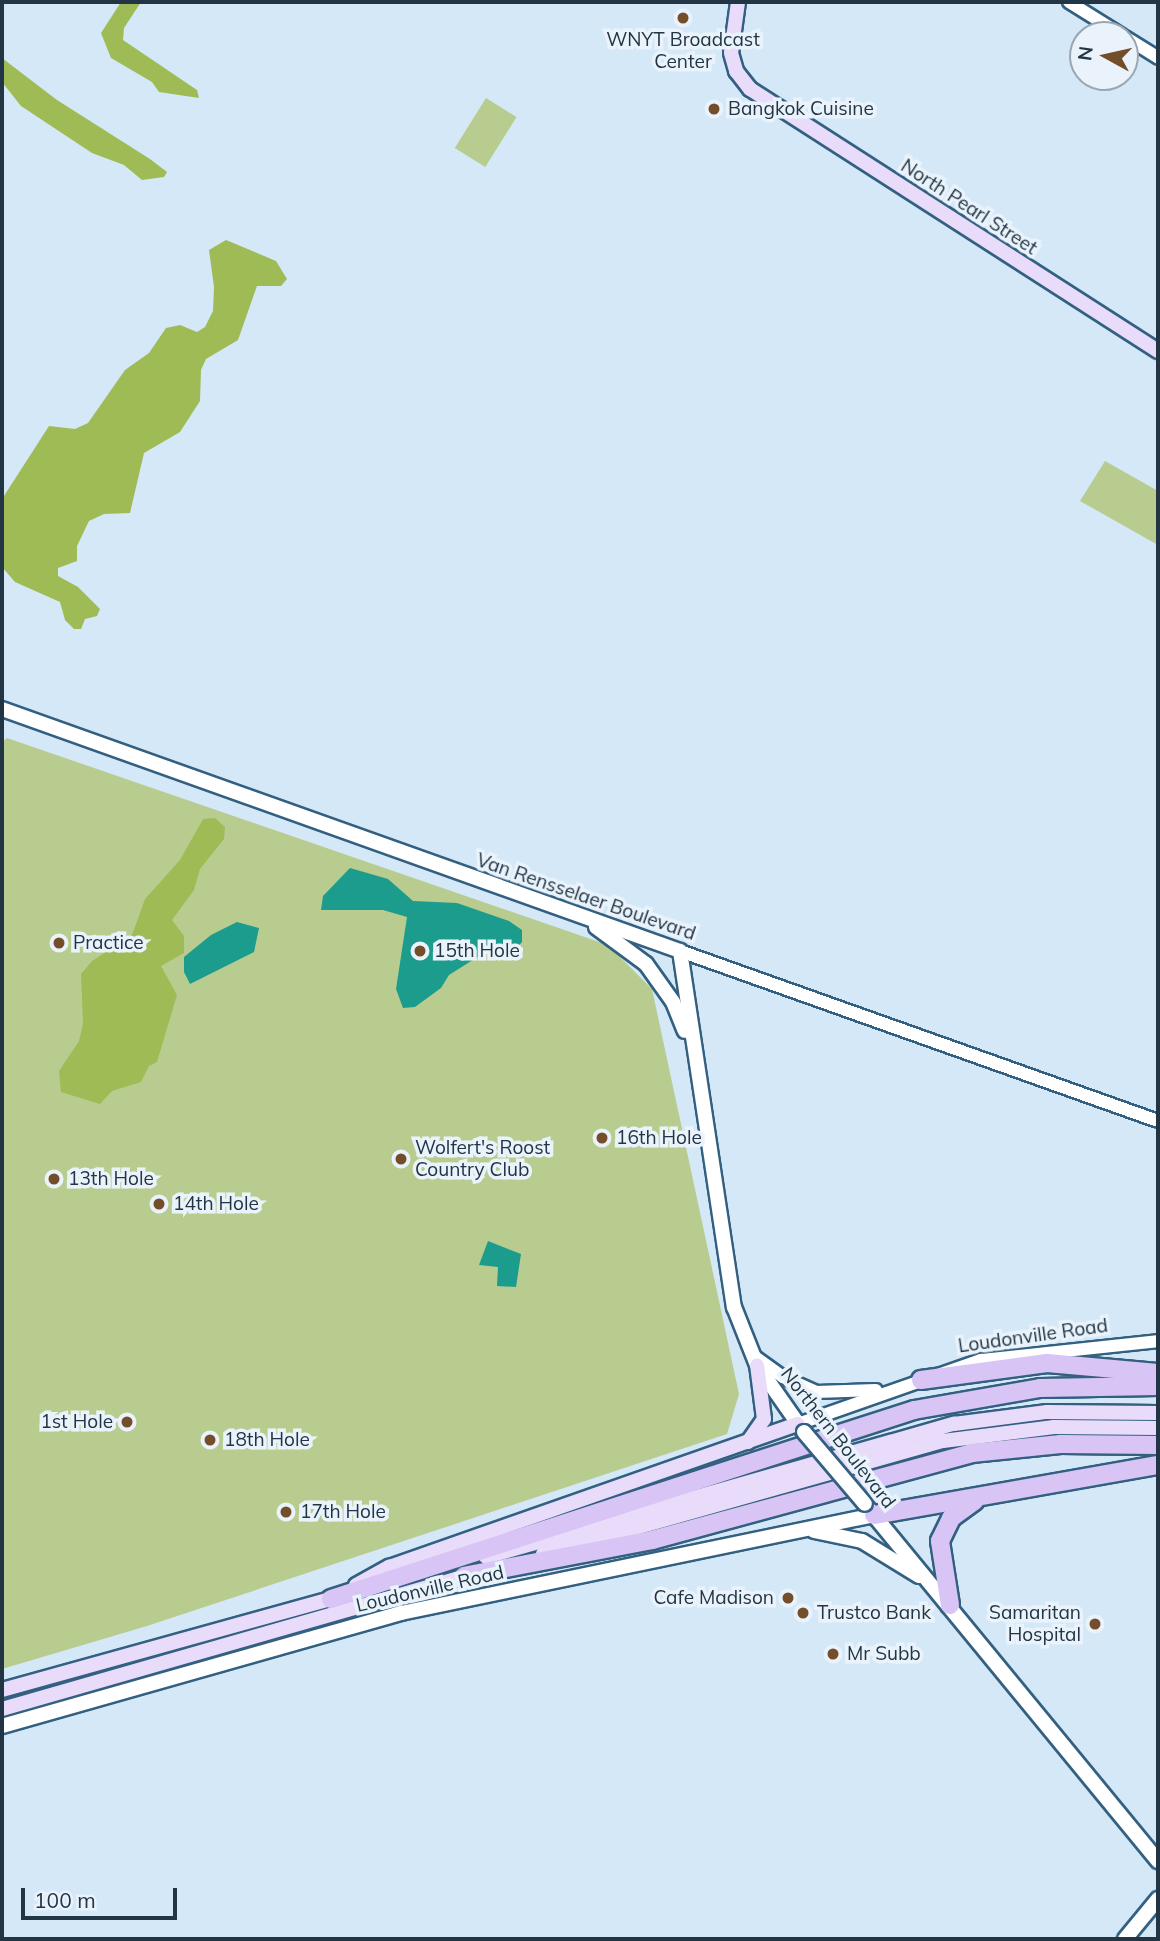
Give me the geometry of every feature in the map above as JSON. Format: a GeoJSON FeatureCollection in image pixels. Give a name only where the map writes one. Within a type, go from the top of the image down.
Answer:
{"type":"FeatureCollection","features":[{"type":"Feature","properties":{"kind":"highway"},"geometry":{"type":"LineString","coordinates":[[921,1380],[1047,1363],[1158,1373]]}},
{"type":"Feature","properties":{"kind":"highway"},"geometry":{"type":"LineString","coordinates":[[331,1598],[914,1410],[1040,1388],[1158,1386]]}},
{"type":"Feature","properties":{"kind":"highway"},"geometry":{"type":"LineString","coordinates":[[464,1576],[671,1535],[960,1455],[1061,1444],[1158,1445]]}},
{"type":"Feature","properties":{"kind":"highway"},"geometry":{"type":"LineString","coordinates":[[869,1509],[982,1496],[1158,1465]]}},
{"type":"Feature","properties":{"kind":"highway"},"geometry":{"type":"LineString","coordinates":[[950,1605],[941,1560],[942,1534],[957,1512],[982,1496]]}},
{"type":"Feature","properties":{"kind":"main road","name":"North Pearl Street"},"geometry":{"type":"LineString","coordinates":[[738,2],[731,53],[739,76],[759,96],[1158,351]]}},
{"type":"Feature","properties":{"kind":"main road","name":"Van Rensselaer Boulevard"},"geometry":{"type":"LineString","coordinates":[[2,709],[680,951]]}},
{"type":"Feature","properties":{"kind":"main road"},"geometry":{"type":"LineString","coordinates":[[583,917],[654,973],[679,1014],[698,1082]]}},
{"type":"Feature","properties":{"kind":"main road","name":"Northern Boulevard"},"geometry":{"type":"LineString","coordinates":[[680,951],[727,1273],[754,1360],[801,1428],[937,1588],[1158,1861]]}},
{"type":"Feature","properties":{"kind":"main road"},"geometry":{"type":"LineString","coordinates":[[747,1443],[764,1419],[754,1360]]}},
{"type":"Feature","properties":{"kind":"main road"},"geometry":{"type":"LineString","coordinates":[[2,1690],[941,1427],[1047,1412],[1158,1413]]}},
{"type":"Feature","properties":{"kind":"main road"},"geometry":{"type":"LineString","coordinates":[[2,1709],[943,1441],[1054,1427],[1158,1428]]}},
{"type":"Feature","properties":{"kind":"main road"},"geometry":{"type":"LineString","coordinates":[[331,1598],[389,1567],[747,1443],[801,1428]]}},
{"type":"Feature","properties":{"kind":"main road","name":"Loudonville Road"},"geometry":{"type":"LineString","coordinates":[[2,1726],[401,1613],[795,1532],[869,1509]]}},
{"type":"Feature","properties":{"kind":"main road"},"geometry":{"type":"LineString","coordinates":[[795,1532],[832,1533],[862,1541],[937,1588]]}},
{"type":"Feature","properties":{"kind":"main road"},"geometry":{"type":"LineString","coordinates":[[2,1696],[59,1673]]}},
{"type":"Feature","properties":{"kind":"main road"},"geometry":{"type":"LineString","coordinates":[[1125,1939],[1158,1899]]}},
{"type":"Feature","properties":{"kind":"street"},"geometry":{"type":"LineString","coordinates":[[1069,2],[1099,21]]}},
{"type":"Feature","properties":{"kind":"street"},"geometry":{"type":"LineString","coordinates":[[1139,46],[1158,58]]}},
{"type":"Feature","properties":{"kind":"street","name":"Van Rensselaer Boulevard"},"geometry":{"type":"LineString","coordinates":[[680,951],[1158,1121]]}},
{"type":"Feature","properties":{"kind":"street","name":"Loudonville Road"},"geometry":{"type":"LineString","coordinates":[[801,1428],[949,1367],[1002,1356],[1158,1341]]}},
{"type":"Feature","properties":{"kind":"street"},"geometry":{"type":"LineString","coordinates":[[754,1360],[816,1392],[894,1388]]}},
{"type":"Feature","properties":{"kind":"shaded area"},"geometry":{"type":"Polygon","coordinates":[[[121,2],[141,2],[124,28],[123,40],[197,90],[199,98],[159,92],[152,82],[111,58],[101,33],[121,2]]]}},
{"type":"Feature","properties":{"kind":"shaded area"},"geometry":{"type":"Polygon","coordinates":[[[2,58],[57,100],[150,159],[167,172],[164,177],[142,180],[124,165],[92,153],[21,106],[2,82],[2,58]]]}},
{"type":"Feature","properties":{"kind":"shaded area"},"geometry":{"type":"Polygon","coordinates":[[[486,98],[517,117],[485,167],[455,148],[486,98]]]}},
{"type":"Feature","properties":{"kind":"shaded area"},"geometry":{"type":"Polygon","coordinates":[[[226,240],[276,261],[287,279],[281,286],[257,286],[238,340],[206,359],[201,370],[200,401],[180,432],[144,453],[130,513],[104,514],[89,521],[77,546],[77,561],[58,568],[58,576],[78,587],[100,609],[97,616],[85,619],[81,629],[74,629],[65,620],[60,602],[15,582],[2,567],[2,499],[49,426],[75,429],[88,423],[125,370],[149,353],[166,328],[180,325],[197,332],[205,327],[213,311],[214,287],[209,250],[226,240]]]}},
{"type":"Feature","properties":{"kind":"shaded area"},"geometry":{"type":"Polygon","coordinates":[[[1105,461],[1158,491],[1158,545],[1080,501],[1105,461]]]}},
{"type":"Feature","properties":{"kind":"shaded area","name":"Wolfert's Roost Country Club"},"geometry":{"type":"Polygon","coordinates":[[[7,738],[608,945],[652,989],[739,1394],[727,1434],[147,1626],[2,1669],[2,742],[7,738]]]}},
{"type":"Feature","properties":{"kind":"shaded area"},"geometry":{"type":"Polygon","coordinates":[[[215,818],[225,827],[224,839],[200,869],[194,890],[172,920],[184,936],[184,953],[161,966],[177,995],[157,1062],[149,1066],[141,1082],[112,1091],[100,1104],[61,1092],[59,1071],[79,1041],[83,1024],[81,974],[92,961],[132,935],[145,899],[180,860],[203,819],[215,818]]]}},
{"type":"Feature","properties":{"kind":"shaded area"},"geometry":{"type":"Polygon","coordinates":[[[350,868],[388,879],[413,901],[457,903],[509,921],[522,930],[522,942],[514,951],[487,951],[449,975],[441,988],[415,1007],[403,1008],[396,989],[407,917],[383,910],[321,910],[323,896],[350,868]]]}},
{"type":"Feature","properties":{"kind":"shaded area"},"geometry":{"type":"Polygon","coordinates":[[[237,922],[259,928],[254,952],[190,984],[184,972],[184,957],[211,935],[237,922]]]}},
{"type":"Feature","properties":{"kind":"shaded area"},"geometry":{"type":"Polygon","coordinates":[[[488,1241],[521,1254],[516,1287],[497,1286],[498,1267],[479,1265],[488,1241]]]}},
{"type":"Feature","properties":{"kind":"place","name":"WNYT Broadcast Center"},"geometry":{"type":"Point","coordinates":[683,18]}},
{"type":"Feature","properties":{"kind":"place","name":"Bangkok Cuisine"},"geometry":{"type":"Point","coordinates":[714,109]}},
{"type":"Feature","properties":{"kind":"place","name":"Practice"},"geometry":{"type":"Point","coordinates":[59,943]}},
{"type":"Feature","properties":{"kind":"place","name":"15th Hole"},"geometry":{"type":"Point","coordinates":[420,951]}},
{"type":"Feature","properties":{"kind":"place","name":"16th Hole"},"geometry":{"type":"Point","coordinates":[602,1138]}},
{"type":"Feature","properties":{"kind":"place","name":"Wolfert's Roost Country Club"},"geometry":{"type":"Point","coordinates":[401,1159]}},
{"type":"Feature","properties":{"kind":"place","name":"13th Hole"},"geometry":{"type":"Point","coordinates":[54,1179]}},
{"type":"Feature","properties":{"kind":"place","name":"14th Hole"},"geometry":{"type":"Point","coordinates":[159,1204]}},
{"type":"Feature","properties":{"kind":"place","name":"1st Hole"},"geometry":{"type":"Point","coordinates":[127,1422]}},
{"type":"Feature","properties":{"kind":"place","name":"18th Hole"},"geometry":{"type":"Point","coordinates":[210,1440]}},
{"type":"Feature","properties":{"kind":"place","name":"17th Hole"},"geometry":{"type":"Point","coordinates":[286,1512]}},
{"type":"Feature","properties":{"kind":"place","name":"Cafe Madison"},"geometry":{"type":"Point","coordinates":[788,1598]}},
{"type":"Feature","properties":{"kind":"place","name":"Trustco Bank"},"geometry":{"type":"Point","coordinates":[803,1613]}},
{"type":"Feature","properties":{"kind":"place","name":"Samaritan Hospital"},"geometry":{"type":"Point","coordinates":[1095,1624]}},
{"type":"Feature","properties":{"kind":"place","name":"Mr Subb"},"geometry":{"type":"Point","coordinates":[833,1654]}}]}
